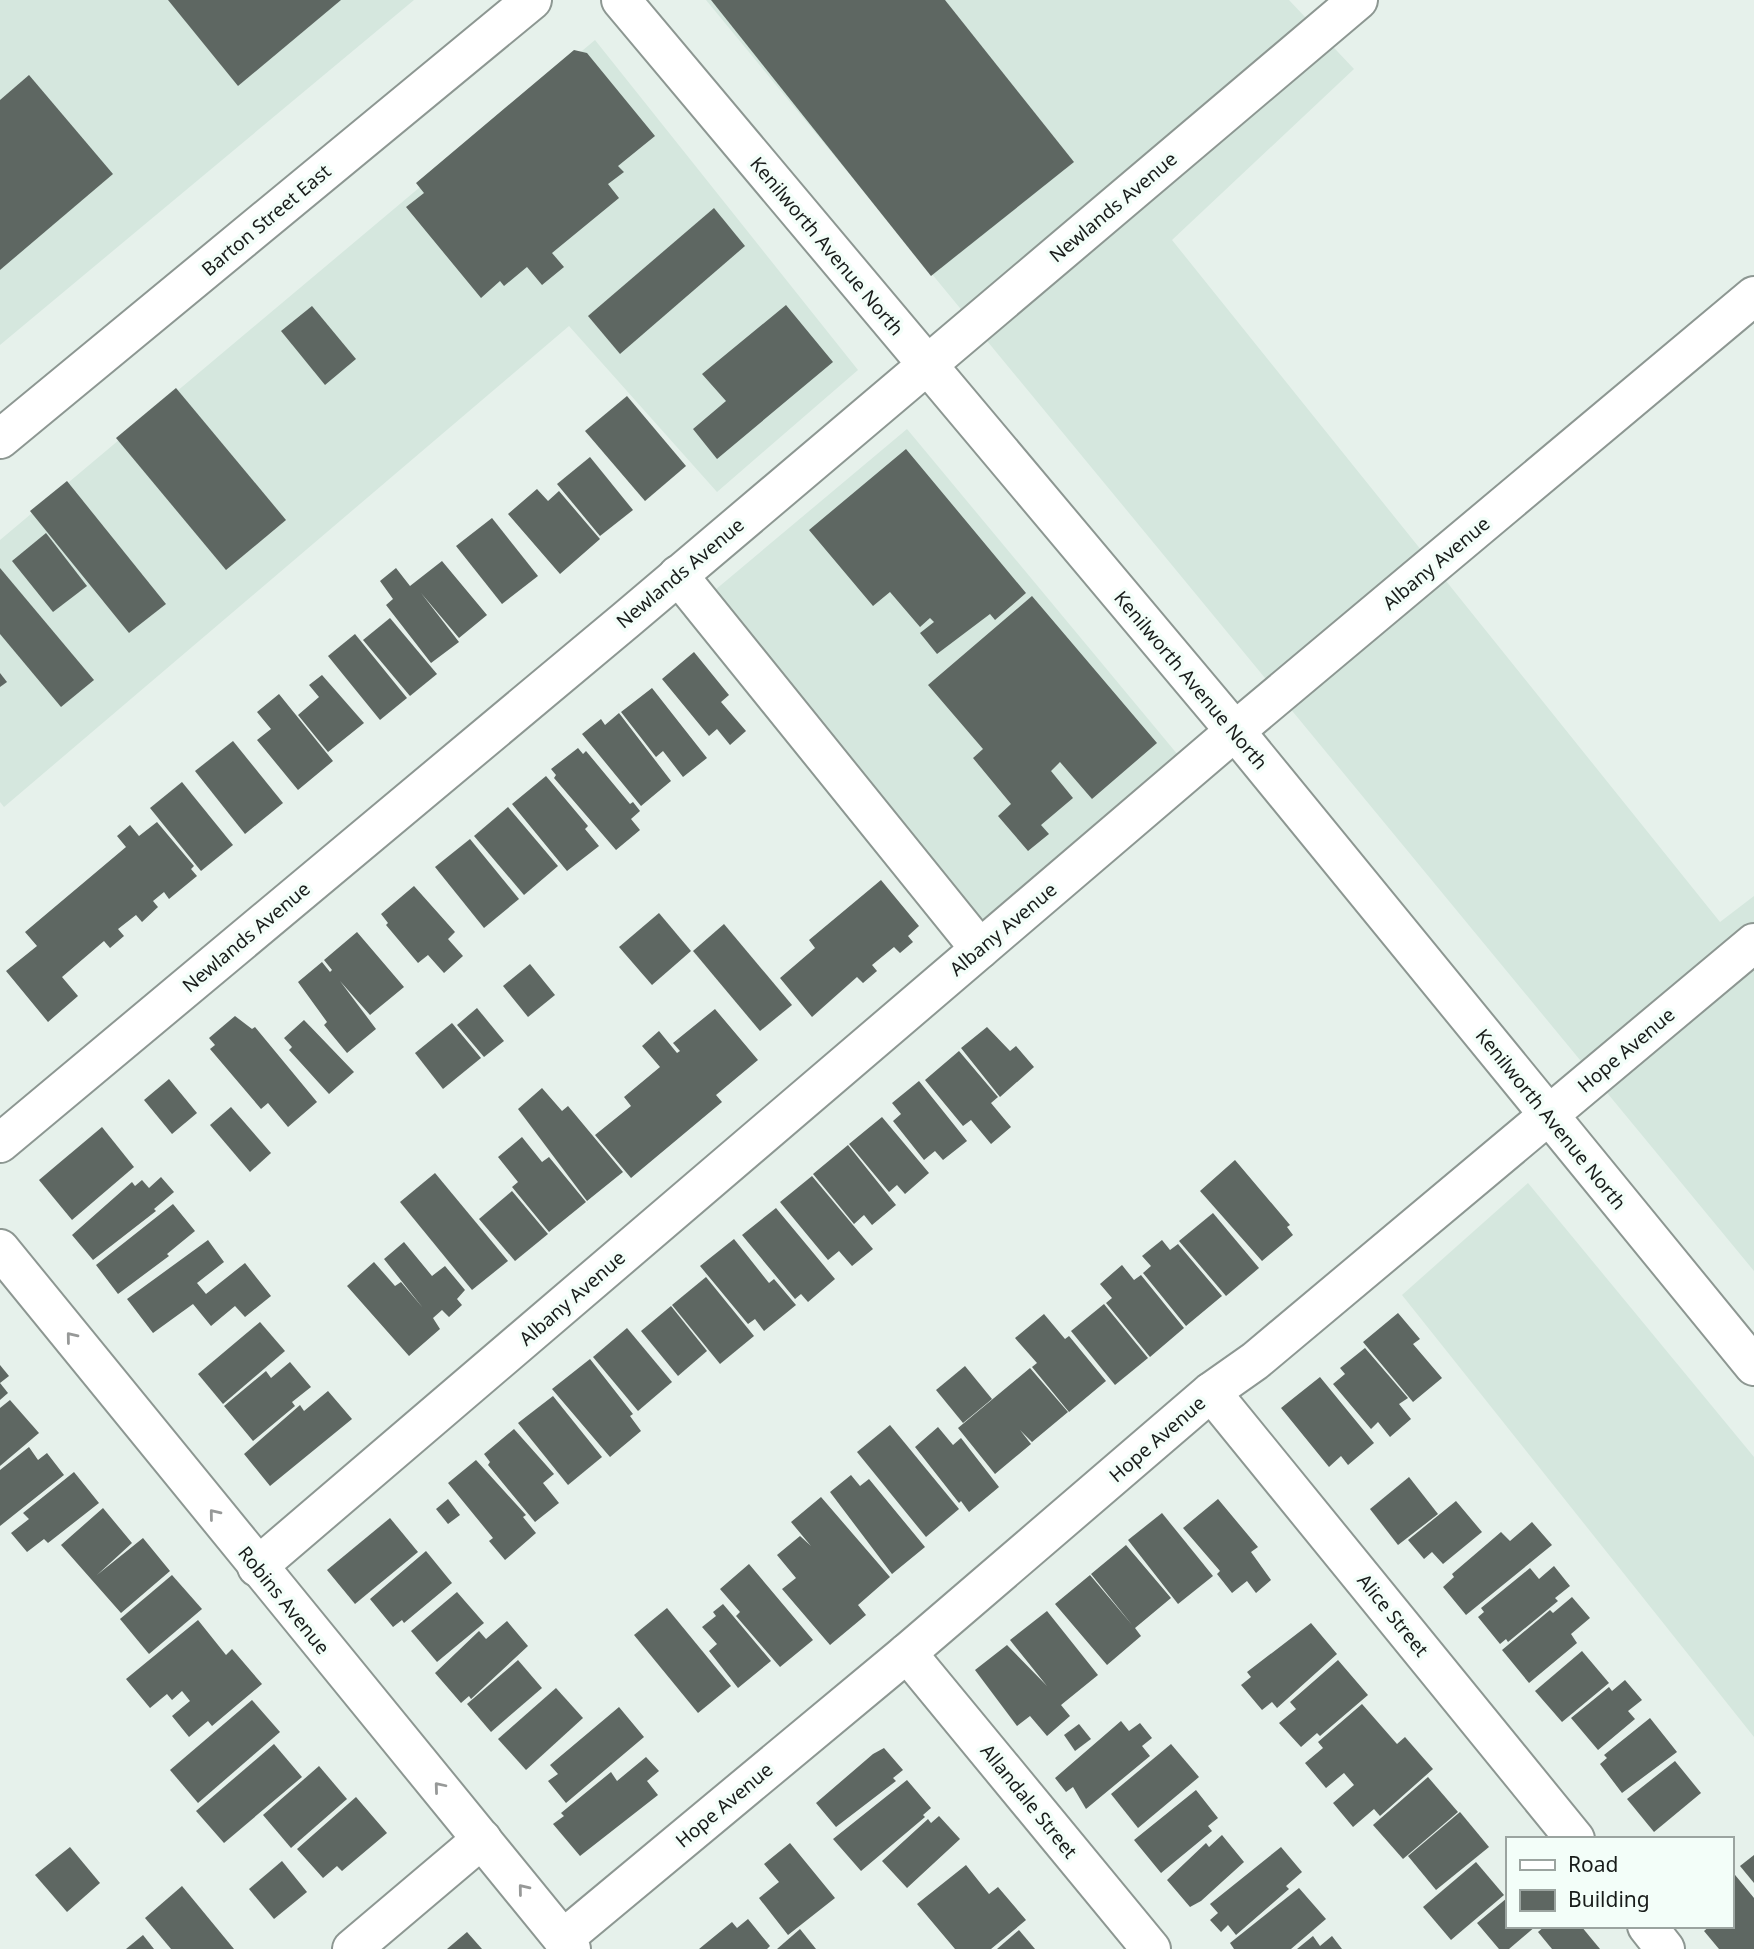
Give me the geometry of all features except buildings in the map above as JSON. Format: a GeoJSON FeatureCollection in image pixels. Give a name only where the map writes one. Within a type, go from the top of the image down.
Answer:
{"type":"FeatureCollection","features":[{"type":"Feature","properties":{"kind":"street","name":"Barton Street East"},"geometry":{"type":"LineString","coordinates":[[0,439],[532,0]]}},
{"type":"Feature","properties":{"kind":"street","name":"Kenilworth Avenue North"},"geometry":{"type":"LineString","coordinates":[[621,0],[1235,731],[1754,1366]]}},
{"type":"Feature","properties":{"kind":"street","name":"Newlands Avenue"},"geometry":{"type":"LineString","coordinates":[[0,1143],[1358,0]]}},
{"type":"Feature","properties":{"kind":"street","name":"Albany Avenue"},"geometry":{"type":"LineString","coordinates":[[257,1567],[1235,731],[1754,296]]}},
{"type":"Feature","properties":{"kind":"street"},"geometry":{"type":"LineString","coordinates":[[678,575],[980,949]]}},
{"type":"Feature","properties":{"kind":"street","name":"Hope Avenue"},"geometry":{"type":"LineString","coordinates":[[567,1944],[1211,1392],[1255,1361],[1754,944]]}},
{"type":"Feature","properties":{"kind":"street","name":"Robins Avenue"},"geometry":{"type":"LineString","coordinates":[[0,1249],[567,1944]]}},
{"type":"Feature","properties":{"kind":"street","name":"Alice Street"},"geometry":{"type":"LineString","coordinates":[[1211,1392],[1573,1837]]}},
{"type":"Feature","properties":{"kind":"street","name":"Allandale Street"},"geometry":{"type":"LineString","coordinates":[[907,1653],[1151,1949]]}},
{"type":"Feature","properties":{"kind":"street"},"geometry":{"type":"LineString","coordinates":[[352,1949],[482,1839]]}},
{"type":"Feature","properties":{"kind":"street"},"geometry":{"type":"LineString","coordinates":[[1649,1928],[1665,1949]]}},
{"type":"Feature","properties":{"kind":"shaded area"},"geometry":{"type":"Polygon","coordinates":[[[0,0],[414,0],[0,345],[0,0]]]}},
{"type":"Feature","properties":{"kind":"shaded area"},"geometry":{"type":"Polygon","coordinates":[[[706,0],[1289,0],[1354,69],[1172,240],[1720,922],[1754,896],[1754,1271],[706,0]]]}},
{"type":"Feature","properties":{"kind":"shaded area"},"geometry":{"type":"Polygon","coordinates":[[[595,40],[858,370],[717,492],[569,326],[4,807],[0,802],[0,540],[595,40]]]}},
{"type":"Feature","properties":{"kind":"shaded area"},"geometry":{"type":"Polygon","coordinates":[[[907,429],[1183,761],[954,950],[684,616],[907,429]]]}},
{"type":"Feature","properties":{"kind":"shaded area"},"geometry":{"type":"Polygon","coordinates":[[[1528,1183],[1754,1457],[1754,1737],[1402,1295],[1528,1183]]]}}]}
